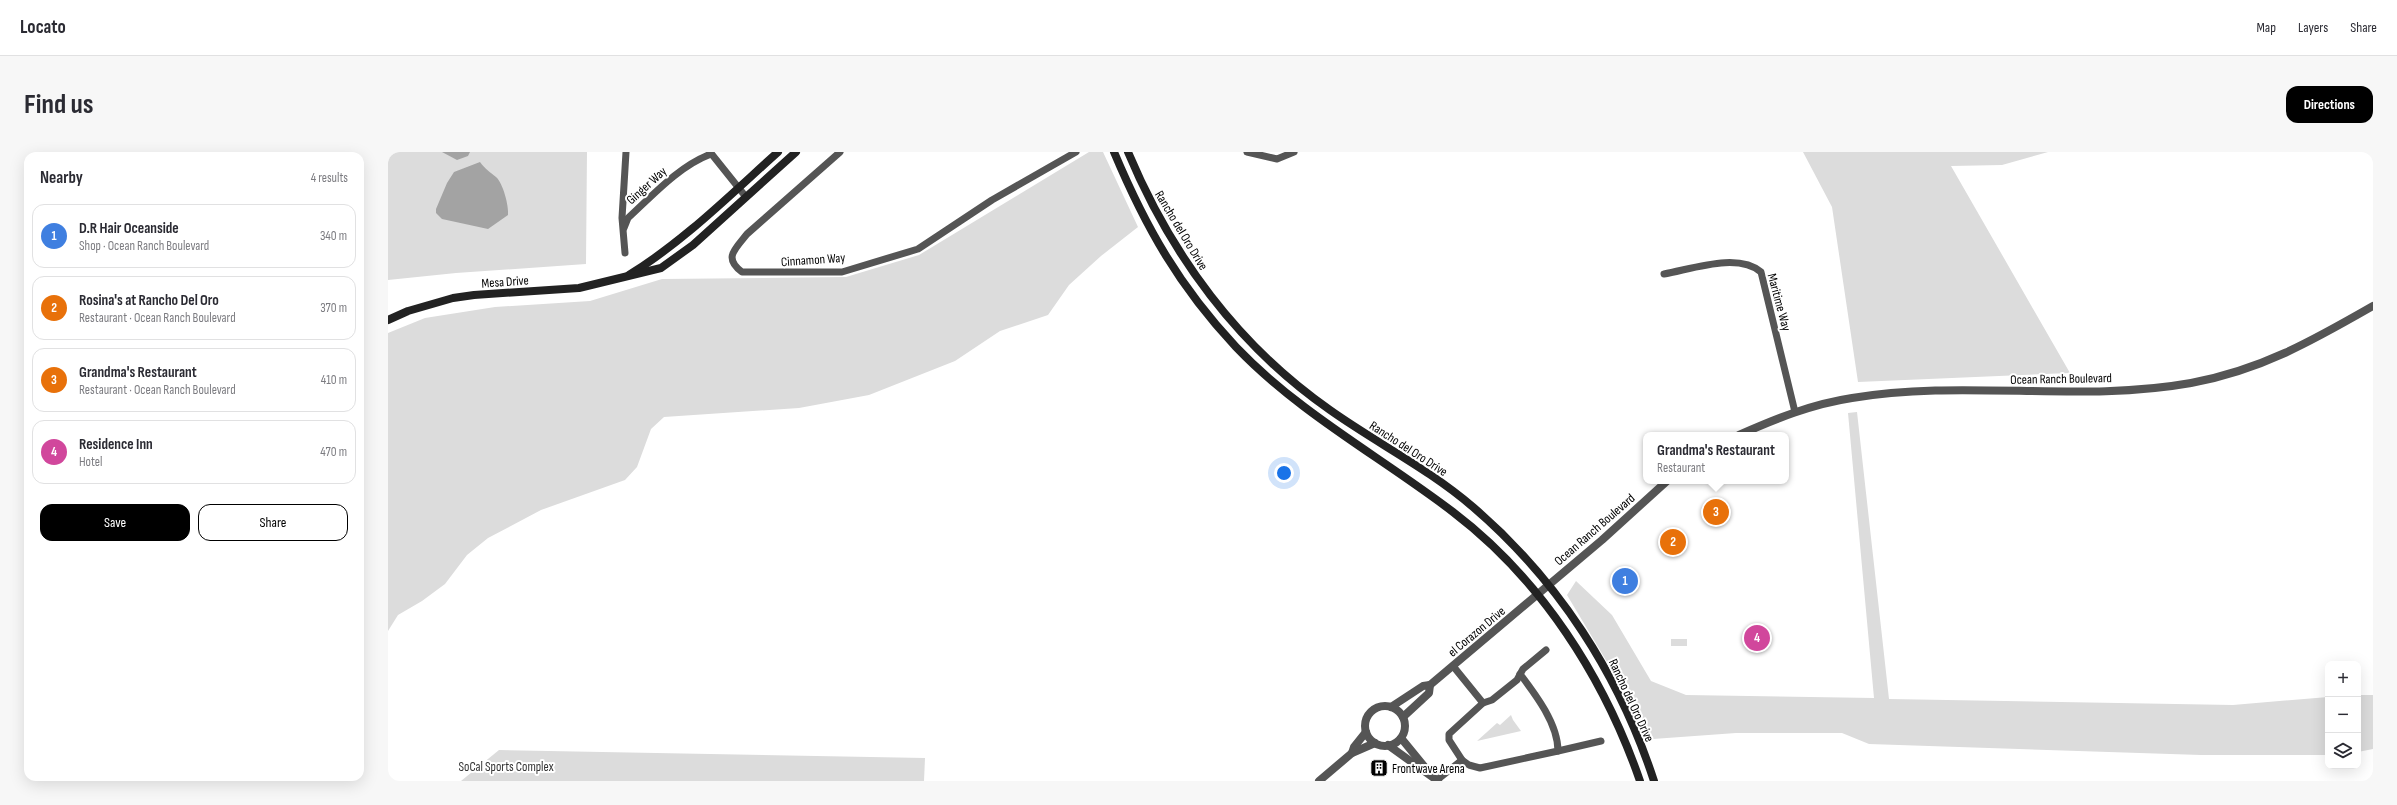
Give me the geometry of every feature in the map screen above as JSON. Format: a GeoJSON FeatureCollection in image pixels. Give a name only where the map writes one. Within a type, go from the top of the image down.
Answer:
{"type":"FeatureCollection","features":[{"type":"Feature","properties":{"kind":"main road","name":"Mesa Drive"},"geometry":{"type":"LineString","coordinates":[[625,277],[664,253],[778,152]]}},
{"type":"Feature","properties":{"kind":"main road","name":"Mesa Drive"},"geometry":{"type":"LineString","coordinates":[[388,320],[408,311],[453,298],[474,295],[579,288],[649,273],[677,258],[796,152]]}},
{"type":"Feature","properties":{"kind":"main road","name":"Rancho del Oro Drive"},"geometry":{"type":"LineString","coordinates":[[1114,152],[1140,213],[1163,252],[1198,302],[1237,348],[1297,402],[1464,521],[1509,564],[1537,595],[1594,674],[1617,721],[1640,781]]}},
{"type":"Feature","properties":{"kind":"main road","name":"Rancho del Oro Drive"},"geometry":{"type":"LineString","coordinates":[[1128,152],[1148,197],[1171,238],[1206,290],[1251,342],[1282,372],[1329,409],[1424,469],[1460,496],[1517,548],[1549,585],[1592,644],[1619,694],[1654,781]]}},
{"type":"Feature","properties":{"kind":"street"},"geometry":{"type":"LineString","coordinates":[[625,253],[622,218],[626,152]]}},
{"type":"Feature","properties":{"kind":"street","name":"Cinnamon Way"},"geometry":{"type":"LineString","coordinates":[[840,152],[747,234],[735,249],[731,258],[733,265],[742,272],[842,272],[918,249],[992,200],[1076,152]]}},
{"type":"Feature","properties":{"kind":"street"},"geometry":{"type":"LineString","coordinates":[[1247,152],[1277,159],[1294,152]]}},
{"type":"Feature","properties":{"kind":"street"},"geometry":{"type":"LineString","coordinates":[[711,153],[746,197]]}},
{"type":"Feature","properties":{"kind":"street","name":"Ginger Way"},"geometry":{"type":"LineString","coordinates":[[624,228],[628,218],[678,173],[702,157],[711,153]]}},
{"type":"Feature","properties":{"kind":"street","name":"Maritime Way"},"geometry":{"type":"LineString","coordinates":[[1664,274],[1733,262],[1753,265],[1761,272],[1795,412]]}},
{"type":"Feature","properties":{"kind":"street","name":"Ocean Ranch Boulevard"},"geometry":{"type":"LineString","coordinates":[[1746,432],[1795,412],[1834,401],[1884,394],[2135,390],[2190,383],[2232,374],[2294,351],[2373,306]]}},
{"type":"Feature","properties":{"kind":"street","name":"Ocean Ranch Boulevard"},"geometry":{"type":"LineString","coordinates":[[1537,595],[1664,484]]}},
{"type":"Feature","properties":{"kind":"street","name":"el Corazon Drive"},"geometry":{"type":"LineString","coordinates":[[1391,707],[1396,706],[1423,686],[1430,685],[1537,595]]}},
{"type":"Feature","properties":{"kind":"street"},"geometry":{"type":"LineString","coordinates":[[1546,650],[1523,669],[1520,674],[1492,700],[1483,703],[1449,734],[1449,740],[1462,760],[1480,768],[1601,741]]}},
{"type":"Feature","properties":{"kind":"street"},"geometry":{"type":"LineString","coordinates":[[1453,666],[1483,703]]}},
{"type":"Feature","properties":{"kind":"street"},"geometry":{"type":"LineString","coordinates":[[1520,674],[1533,691],[1556,735],[1558,751]]}},
{"type":"Feature","properties":{"kind":"street","name":"el Corazon Drive"},"geometry":{"type":"LineString","coordinates":[[1403,717],[1429,693],[1430,685]]}},
{"type":"Feature","properties":{"kind":"street"},"geometry":{"type":"LineString","coordinates":[[1352,753],[1354,747],[1366,732],[1366,721],[1370,713],[1379,707],[1391,707],[1403,717],[1405,728],[1401,738],[1388,745]]}},
{"type":"Feature","properties":{"kind":"street"},"geometry":{"type":"LineString","coordinates":[[1366,732],[1375,743]]}},
{"type":"Feature","properties":{"kind":"street"},"geometry":{"type":"LineString","coordinates":[[1401,738],[1435,779]]}},
{"type":"Feature","properties":{"kind":"street"},"geometry":{"type":"LineString","coordinates":[[1319,781],[1352,753],[1375,743],[1388,745],[1435,779]]}},
{"type":"Feature","properties":{"kind":"street"},"geometry":{"type":"LineString","coordinates":[[1435,779],[1462,760]]}},
{"type":"Feature","properties":{"kind":"green space"},"geometry":{"type":"Polygon","coordinates":[[[388,152],[587,152],[586,264],[456,273],[388,280],[388,152]]]}},
{"type":"Feature","properties":{"kind":"green space"},"geometry":{"type":"Polygon","coordinates":[[[1089,152],[1103,152],[1138,227],[1101,256],[1069,285],[1048,315],[1000,331],[955,361],[869,395],[799,408],[664,417],[651,429],[637,467],[625,480],[541,510],[488,538],[467,555],[445,584],[422,601],[398,615],[388,631],[388,333],[425,318],[495,307],[590,301],[662,279],[846,277],[919,255],[1089,152]]]}},
{"type":"Feature","properties":{"kind":"green space"},"geometry":{"type":"Polygon","coordinates":[[[1803,152],[2048,152],[2002,165],[1951,166],[2070,373],[1858,382],[1832,207],[1803,152]]]}},
{"type":"Feature","properties":{"kind":"green space"},"geometry":{"type":"Polygon","coordinates":[[[1857,412],[1889,699],[2233,705],[2325,697],[2325,755],[2201,755],[1869,744],[1842,733],[1736,733],[1653,739],[1567,595],[1576,581],[1612,615],[1651,681],[1686,695],[1874,698],[1848,413],[1857,412]]]}},
{"type":"Feature","properties":{"kind":"green space"},"geometry":{"type":"Polygon","coordinates":[[[1671,639],[1687,639],[1687,646],[1671,646],[1671,639]]]}},
{"type":"Feature","properties":{"kind":"green space"},"geometry":{"type":"Polygon","coordinates":[[[2361,695],[2373,695],[2373,749],[2361,751],[2361,695]]]}},
{"type":"Feature","properties":{"kind":"green space"},"geometry":{"type":"Polygon","coordinates":[[[1511,715],[1521,731],[1477,741],[1497,723],[1500,725],[1511,715]]]}},
{"type":"Feature","properties":{"kind":"green space","name":"SoCal Sports Complex"},"geometry":{"type":"Polygon","coordinates":[[[499,750],[925,758],[924,781],[461,781],[499,750]]]}},
{"type":"Feature","properties":{"kind":"shaded area"},"geometry":{"type":"Polygon","coordinates":[[[442,152],[470,152],[468,156],[457,160],[442,152]]]}},
{"type":"Feature","properties":{"kind":"shaded area"},"geometry":{"type":"Polygon","coordinates":[[[480,162],[499,180],[503,189],[508,215],[488,229],[442,219],[436,213],[436,209],[447,183],[454,172],[480,162]]]}},
{"type":"Feature","properties":{"kind":"place","name":"Grandma's Restaurant"},"geometry":{"type":"Point","coordinates":[1716,512]}},
{"type":"Feature","properties":{"kind":"place","name":"Rosina's at Rancho Del Oro"},"geometry":{"type":"Point","coordinates":[1673,542]}},
{"type":"Feature","properties":{"kind":"place","name":"D.R Hair Oceanside"},"geometry":{"type":"Point","coordinates":[1625,581]}},
{"type":"Feature","properties":{"kind":"place","name":"Residence Inn"},"geometry":{"type":"Point","coordinates":[1757,638]}},
{"type":"Feature","properties":{"kind":"place","name":"Frontwave Arena"},"geometry":{"type":"Point","coordinates":[1379,768]}}]}
